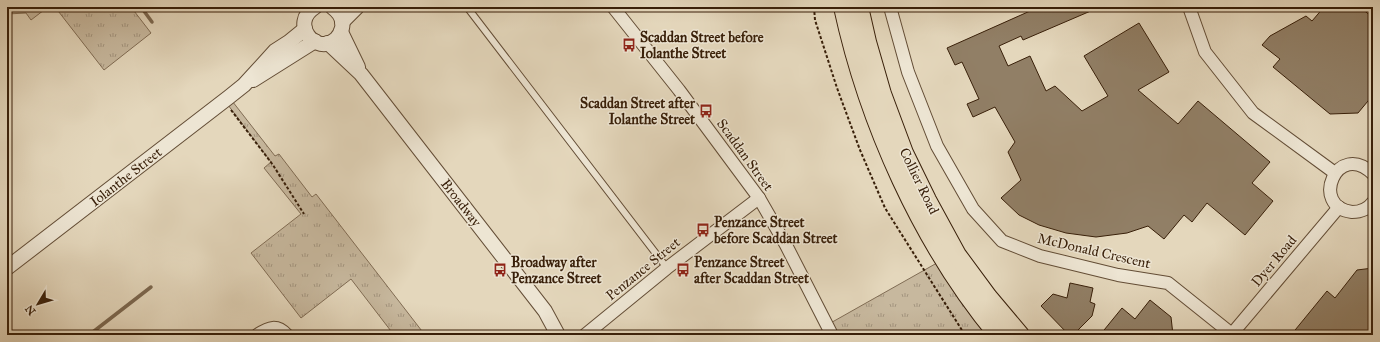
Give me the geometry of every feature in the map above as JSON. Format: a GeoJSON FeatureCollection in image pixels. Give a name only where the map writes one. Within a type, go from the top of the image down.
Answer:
{"type":"FeatureCollection","features":[{"type":"Feature","properties":{"kind":"main road","name":"Collier Road"},"geometry":{"type":"LineString","coordinates":[[843,7],[862,77],[885,143],[915,208],[946,264],[985,320],[998,335]]}},
{"type":"Feature","properties":{"kind":"main road","name":"Collier Road"},"geometry":{"type":"LineString","coordinates":[[859,7],[867,42],[882,94],[904,153],[927,200],[957,255],[988,297],[1020,335]]}},
{"type":"Feature","properties":{"kind":"street","name":"Broadway"},"geometry":{"type":"LineString","coordinates":[[332,7],[337,11],[361,74]]}},
{"type":"Feature","properties":{"kind":"street"},"geometry":{"type":"LineString","coordinates":[[342,27],[357,7]]}},
{"type":"Feature","properties":{"kind":"street","name":"Scaddan Street"},"geometry":{"type":"LineString","coordinates":[[613,7],[678,90],[759,198],[786,245],[832,335]]}},
{"type":"Feature","properties":{"kind":"street","name":"McDonald Crescent"},"geometry":{"type":"LineString","coordinates":[[890,7],[908,72],[937,146],[973,210],[1002,241],[1040,256],[1118,275],[1168,283],[1232,335]]}},
{"type":"Feature","properties":{"kind":"street"},"geometry":{"type":"LineString","coordinates":[[1189,7],[1205,52],[1253,113],[1335,173]]}},
{"type":"Feature","properties":{"kind":"street"},"geometry":{"type":"LineString","coordinates":[[305,29],[304,24],[308,10]]}},
{"type":"Feature","properties":{"kind":"street","name":"Iolanthe Street"},"geometry":{"type":"LineString","coordinates":[[244,85],[265,74],[292,55],[321,42],[338,37],[342,27]]}},
{"type":"Feature","properties":{"kind":"street","name":"Broadway"},"geometry":{"type":"LineString","coordinates":[[305,29],[310,39],[321,42],[361,74],[545,311],[558,335]]}},
{"type":"Feature","properties":{"kind":"street","name":"Iolanthe Street"},"geometry":{"type":"LineString","coordinates":[[7,268],[225,101],[244,85],[275,51],[305,29]]}},
{"type":"Feature","properties":{"kind":"street"},"geometry":{"type":"LineString","coordinates":[[1371,168],[1350,164],[1342,167],[1331,179],[1330,187],[1334,202],[1339,207],[1347,211],[1356,212],[1364,210],[1372,204]]}},
{"type":"Feature","properties":{"kind":"street","name":"Penzance Street"},"geometry":{"type":"LineString","coordinates":[[585,335],[667,268],[759,198]]}},
{"type":"Feature","properties":{"kind":"street","name":"Dyer Road"},"geometry":{"type":"LineString","coordinates":[[1232,335],[1339,207]]}},
{"type":"Feature","properties":{"kind":"street"},"geometry":{"type":"LineString","coordinates":[[257,335],[266,329],[274,327],[281,328],[287,335]]}},
{"type":"Feature","properties":{"kind":"lane"},"geometry":{"type":"LineString","coordinates":[[467,7],[667,268]]}},
{"type":"Feature","properties":{"kind":"path"},"geometry":{"type":"LineString","coordinates":[[814,7],[816,20],[837,88],[860,150],[885,208],[965,335]]}},
{"type":"Feature","properties":{"kind":"path"},"geometry":{"type":"LineString","coordinates":[[225,101],[273,165],[304,214]]}},
{"type":"Feature","properties":{"kind":"green space"},"geometry":{"type":"Polygon","coordinates":[[[7,7],[48,7],[31,20],[26,13],[7,14],[7,7]]]}},
{"type":"Feature","properties":{"kind":"green space"},"geometry":{"type":"Polygon","coordinates":[[[55,7],[131,7],[151,33],[104,70],[55,7]]]}},
{"type":"Feature","properties":{"kind":"green space"},"geometry":{"type":"Polygon","coordinates":[[[229,97],[275,156],[279,154],[312,197],[316,194],[425,335],[394,335],[351,279],[301,318],[251,253],[301,214],[264,168],[271,162],[225,101],[229,97]]]}},
{"type":"Feature","properties":{"kind":"green space"},"geometry":{"type":"Polygon","coordinates":[[[944,259],[998,335],[832,335],[827,325],[944,259]]]}},
{"type":"Feature","properties":{"kind":"building"},"geometry":{"type":"Polygon","coordinates":[[[1039,7],[1100,7],[1023,40],[1021,36],[999,46],[1008,66],[1030,56],[1046,91],[1055,86],[1082,111],[1108,96],[1084,56],[1139,23],[1169,72],[1138,90],[1178,124],[1198,101],[1270,162],[1252,183],[1273,201],[1245,235],[1207,203],[1192,222],[1184,215],[1164,239],[1148,226],[1127,233],[1096,237],[1066,233],[1039,225],[1019,215],[1001,198],[1021,180],[1008,152],[1015,142],[995,107],[973,117],[967,104],[979,99],[962,62],[955,65],[947,48],[1039,7]]]}},
{"type":"Feature","properties":{"kind":"building"},"geometry":{"type":"Polygon","coordinates":[[[1324,7],[1360,7],[1373,18],[1373,95],[1358,113],[1330,114],[1273,67],[1280,59],[1262,45],[1270,36],[1306,16],[1312,21],[1324,7]]]}},
{"type":"Feature","properties":{"kind":"building"},"geometry":{"type":"Polygon","coordinates":[[[1373,268],[1373,335],[1291,335],[1327,291],[1335,298],[1357,270],[1373,268]]]}},
{"type":"Feature","properties":{"kind":"building"},"geometry":{"type":"Polygon","coordinates":[[[1070,283],[1093,288],[1090,302],[1095,304],[1092,316],[1073,335],[1069,335],[1041,306],[1053,294],[1067,298],[1070,283]]]}},
{"type":"Feature","properties":{"kind":"building"},"geometry":{"type":"Polygon","coordinates":[[[1150,300],[1171,317],[1173,335],[1100,335],[1122,308],[1135,319],[1150,300]]]}},
{"type":"Feature","properties":{"kind":"waterway"},"geometry":{"type":"LineString","coordinates":[[141,7],[152,22]]}},
{"type":"Feature","properties":{"kind":"waterway"},"geometry":{"type":"LineString","coordinates":[[89,335],[151,287]]}},
{"type":"Feature","properties":{"kind":"place","name":"Scaddan Street before Iolanthe Street"},"geometry":{"type":"Point","coordinates":[629,45]}},
{"type":"Feature","properties":{"kind":"place","name":"Scaddan Street after Iolanthe Street"},"geometry":{"type":"Point","coordinates":[706,111]}},
{"type":"Feature","properties":{"kind":"place","name":"Penzance Street before Scaddan Street"},"geometry":{"type":"Point","coordinates":[703,230]}},
{"type":"Feature","properties":{"kind":"place","name":"Broadway after Penzance Street"},"geometry":{"type":"Point","coordinates":[500,270]}},
{"type":"Feature","properties":{"kind":"place","name":"Penzance Street after Scaddan Street"},"geometry":{"type":"Point","coordinates":[683,270]}}]}
